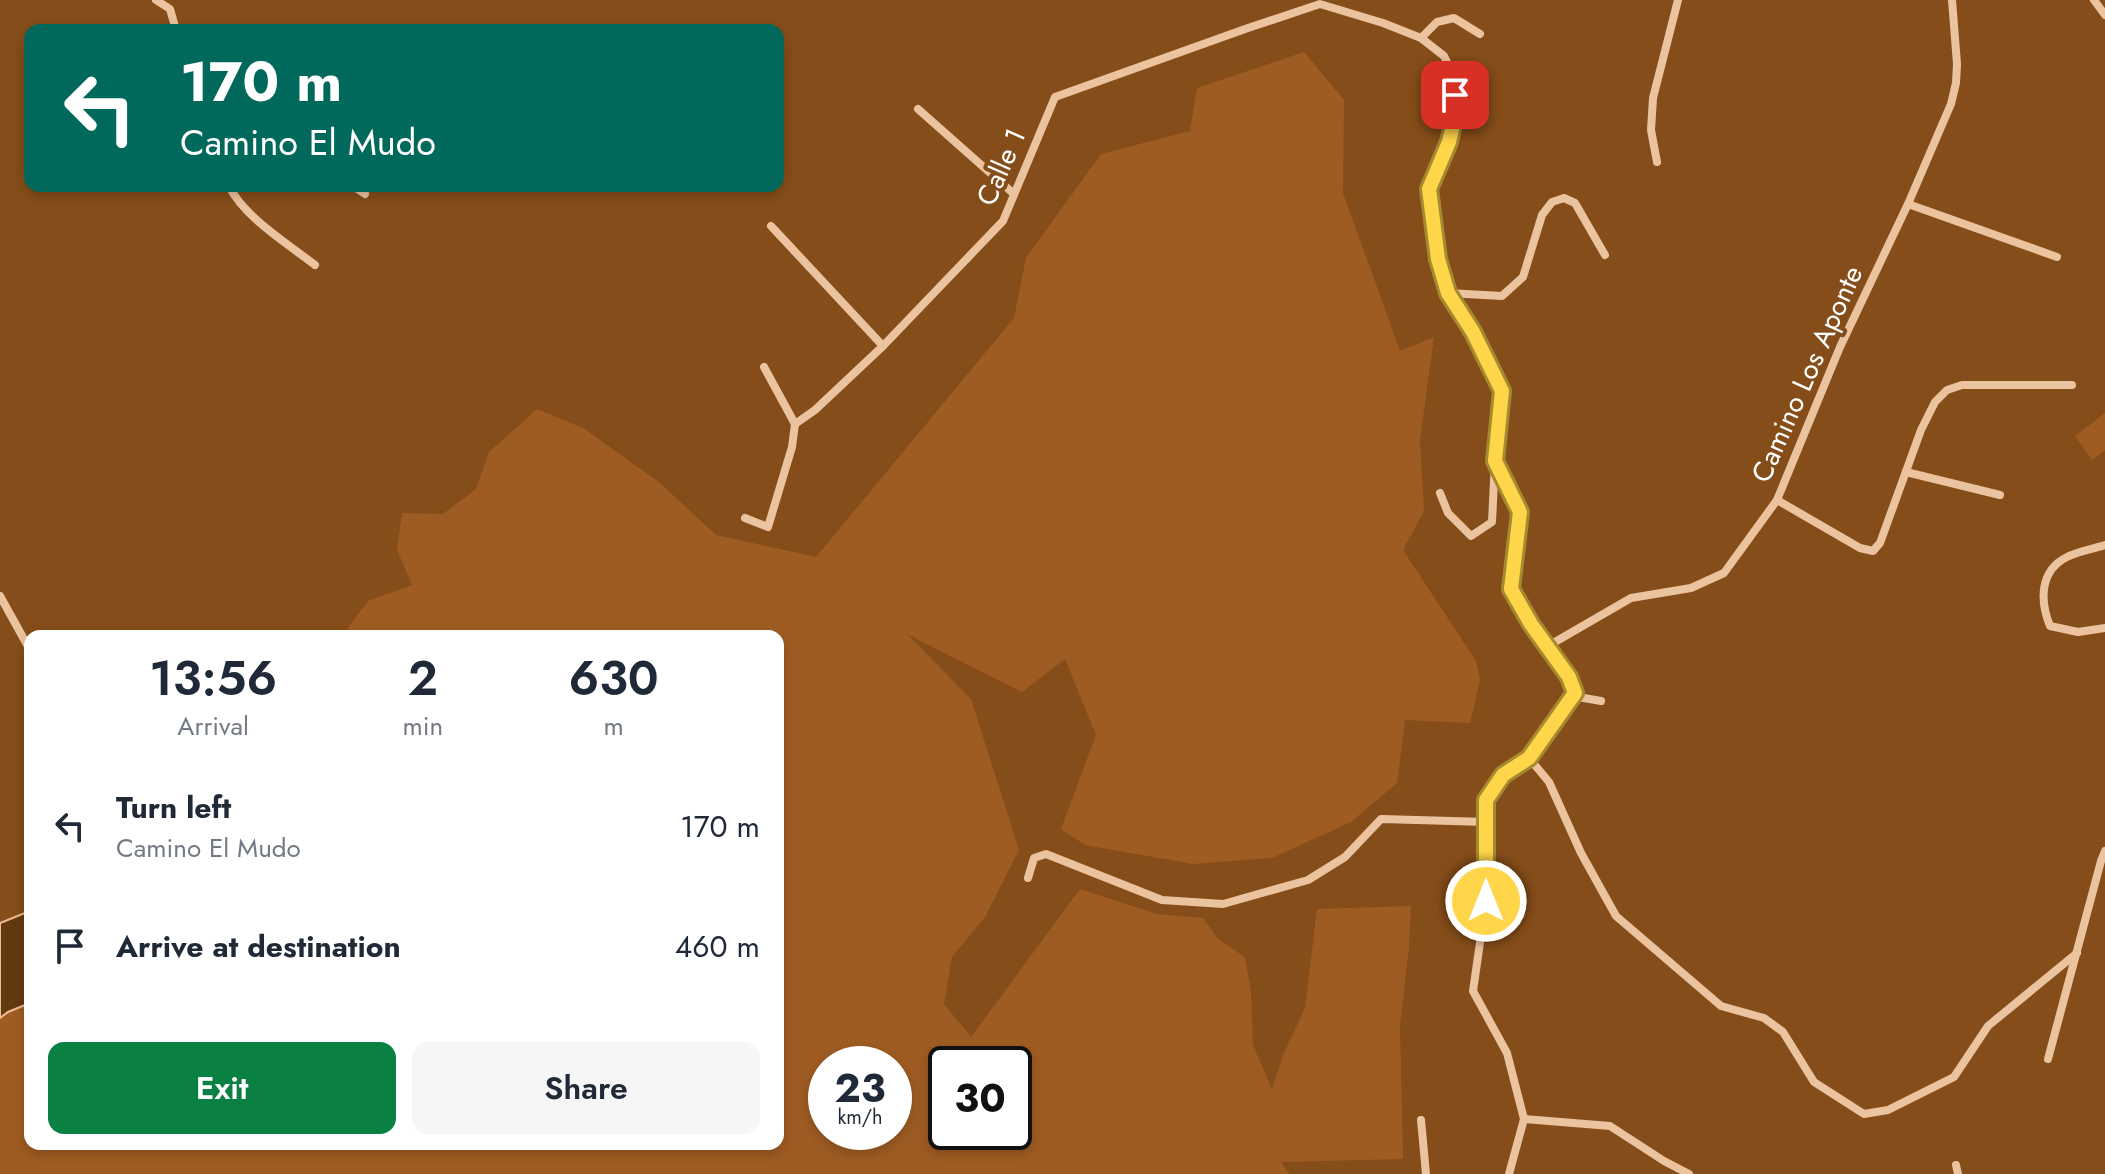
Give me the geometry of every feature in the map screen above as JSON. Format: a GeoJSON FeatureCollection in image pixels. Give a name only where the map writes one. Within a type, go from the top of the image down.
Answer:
{"type":"FeatureCollection","features":[{"type":"Feature","properties":{"kind":"street"},"geometry":{"type":"LineString","coordinates":[[156,0],[170,9],[174,24]]}},
{"type":"Feature","properties":{"kind":"street"},"geometry":{"type":"LineString","coordinates":[[1300,0],[1305,9],[1320,4],[1421,38],[1444,56],[1454,77],[1456,112],[1449,142],[1429,189],[1438,259],[1448,293],[1473,332],[1502,391],[1492,522],[1471,536],[1448,513],[1440,493]]}},
{"type":"Feature","properties":{"kind":"street"},"geometry":{"type":"LineString","coordinates":[[1657,162],[1651,130],[1653,98],[1678,0]]}},
{"type":"Feature","properties":{"kind":"street","name":"Camino Los Aponte"},"geometry":{"type":"LineString","coordinates":[[1548,646],[1631,598],[1691,588],[1724,573],[1777,500],[1840,347],[1908,204],[1951,104],[1957,64],[1952,0]]}},
{"type":"Feature","properties":{"kind":"street"},"geometry":{"type":"LineString","coordinates":[[2094,0],[2105,15]]}},
{"type":"Feature","properties":{"kind":"street","name":"Calle 1"},"geometry":{"type":"LineString","coordinates":[[795,424],[815,410],[883,346],[1003,221],[1055,97],[1305,9]]}},
{"type":"Feature","properties":{"kind":"street"},"geometry":{"type":"LineString","coordinates":[[1421,38],[1437,22],[1454,18],[1480,34]]}},
{"type":"Feature","properties":{"kind":"street"},"geometry":{"type":"LineString","coordinates":[[918,109],[1014,194]]}},
{"type":"Feature","properties":{"kind":"street"},"geometry":{"type":"LineString","coordinates":[[233,192],[254,216],[315,265]]}},
{"type":"Feature","properties":{"kind":"street"},"geometry":{"type":"LineString","coordinates":[[1448,293],[1502,296],[1523,277],[1542,215],[1552,202],[1564,198],[1575,203],[1605,255]]}},
{"type":"Feature","properties":{"kind":"street"},"geometry":{"type":"LineString","coordinates":[[1908,204],[2057,257]]}},
{"type":"Feature","properties":{"kind":"street"},"geometry":{"type":"LineString","coordinates":[[771,226],[883,346]]}},
{"type":"Feature","properties":{"kind":"street"},"geometry":{"type":"LineString","coordinates":[[745,518],[768,527],[792,447],[795,424],[764,367]]}},
{"type":"Feature","properties":{"kind":"street"},"geometry":{"type":"LineString","coordinates":[[1777,500],[1860,548],[1873,551],[1880,543],[1921,430],[1935,402],[1947,390],[1962,385],[2072,385]]}},
{"type":"Feature","properties":{"kind":"street"},"geometry":{"type":"LineString","coordinates":[[1495,461],[1520,512],[1511,589],[1531,624],[1569,677],[1578,697],[1601,701]]}},
{"type":"Feature","properties":{"kind":"street"},"geometry":{"type":"LineString","coordinates":[[1906,472],[2000,495]]}},
{"type":"Feature","properties":{"kind":"street"},"geometry":{"type":"LineString","coordinates":[[2105,545],[2068,556],[2058,563],[2049,573],[2044,587],[2043,609],[2050,626],[2078,632],[2105,628]]}},
{"type":"Feature","properties":{"kind":"street"},"geometry":{"type":"LineString","coordinates":[[0,596],[24,639]]}},
{"type":"Feature","properties":{"kind":"street"},"geometry":{"type":"LineString","coordinates":[[1509,1174],[1524,1119],[1507,1053],[1473,991],[1486,901],[1486,800],[1503,775],[1529,758],[1575,693]]}},
{"type":"Feature","properties":{"kind":"street"},"geometry":{"type":"LineString","coordinates":[[1529,758],[1549,782],[1581,853],[1616,916],[1721,1006],[1764,1018],[1783,1032],[1814,1082],[1864,1114],[1888,1110],[1954,1077],[1988,1026],[2077,953]]}},
{"type":"Feature","properties":{"kind":"street"},"geometry":{"type":"LineString","coordinates":[[1028,878],[1034,858],[1046,854],[1162,900],[1223,904],[1308,880],[1345,857],[1381,819],[1487,822]]}},
{"type":"Feature","properties":{"kind":"street"},"geometry":{"type":"LineString","coordinates":[[2048,1059],[2105,851]]}},
{"type":"Feature","properties":{"kind":"street"},"geometry":{"type":"LineString","coordinates":[[1524,1119],[1610,1126],[1689,1174]]}},
{"type":"Feature","properties":{"kind":"street"},"geometry":{"type":"LineString","coordinates":[[1421,1120],[1426,1174]]}},
{"type":"Feature","properties":{"kind":"shaded area"},"geometry":{"type":"Polygon","coordinates":[[[1304,52],[1344,100],[1343,193],[1400,351],[1434,337],[1420,440],[1424,511],[1403,550],[1476,661],[1480,680],[1470,723],[1405,720],[1397,783],[1351,822],[1272,858],[1193,864],[1085,845],[1061,829],[1096,735],[1065,659],[1022,692],[907,634],[971,699],[1019,850],[985,917],[952,957],[944,1004],[971,1037],[1080,889],[1157,914],[1203,918],[1218,939],[1245,957],[1251,992],[1253,1045],[1272,1089],[1283,1055],[1305,1008],[1317,909],[1411,906],[1400,1026],[1403,1159],[1281,1162],[1289,1174],[0,1174],[0,1018],[24,1005],[24,1150],[784,1150],[784,630],[346,630],[368,601],[412,585],[397,550],[402,513],[443,514],[476,489],[489,452],[537,409],[583,428],[660,483],[716,535],[816,557],[1014,318],[1026,258],[1101,154],[1190,131],[1197,88],[1304,52]]]}},
{"type":"Feature","properties":{"kind":"shaded area"},"geometry":{"type":"Polygon","coordinates":[[[2105,413],[2105,450],[2092,460],[2075,436],[2105,413]]]}},
{"type":"Feature","properties":{"kind":"shaded area"},"geometry":{"type":"Polygon","coordinates":[[[24,913],[24,1005],[0,1018],[0,923],[24,913]]]}},
{"type":"Feature","properties":{"kind":"route"},"geometry":{"type":"LineString","coordinates":[[1455,95],[1456,112],[1449,142],[1429,189],[1438,259],[1448,293],[1473,332],[1502,391],[1495,461],[1520,512],[1511,589],[1531,624],[1569,677],[1575,693],[1529,758],[1503,775],[1486,800],[1486,901]]}}]}
